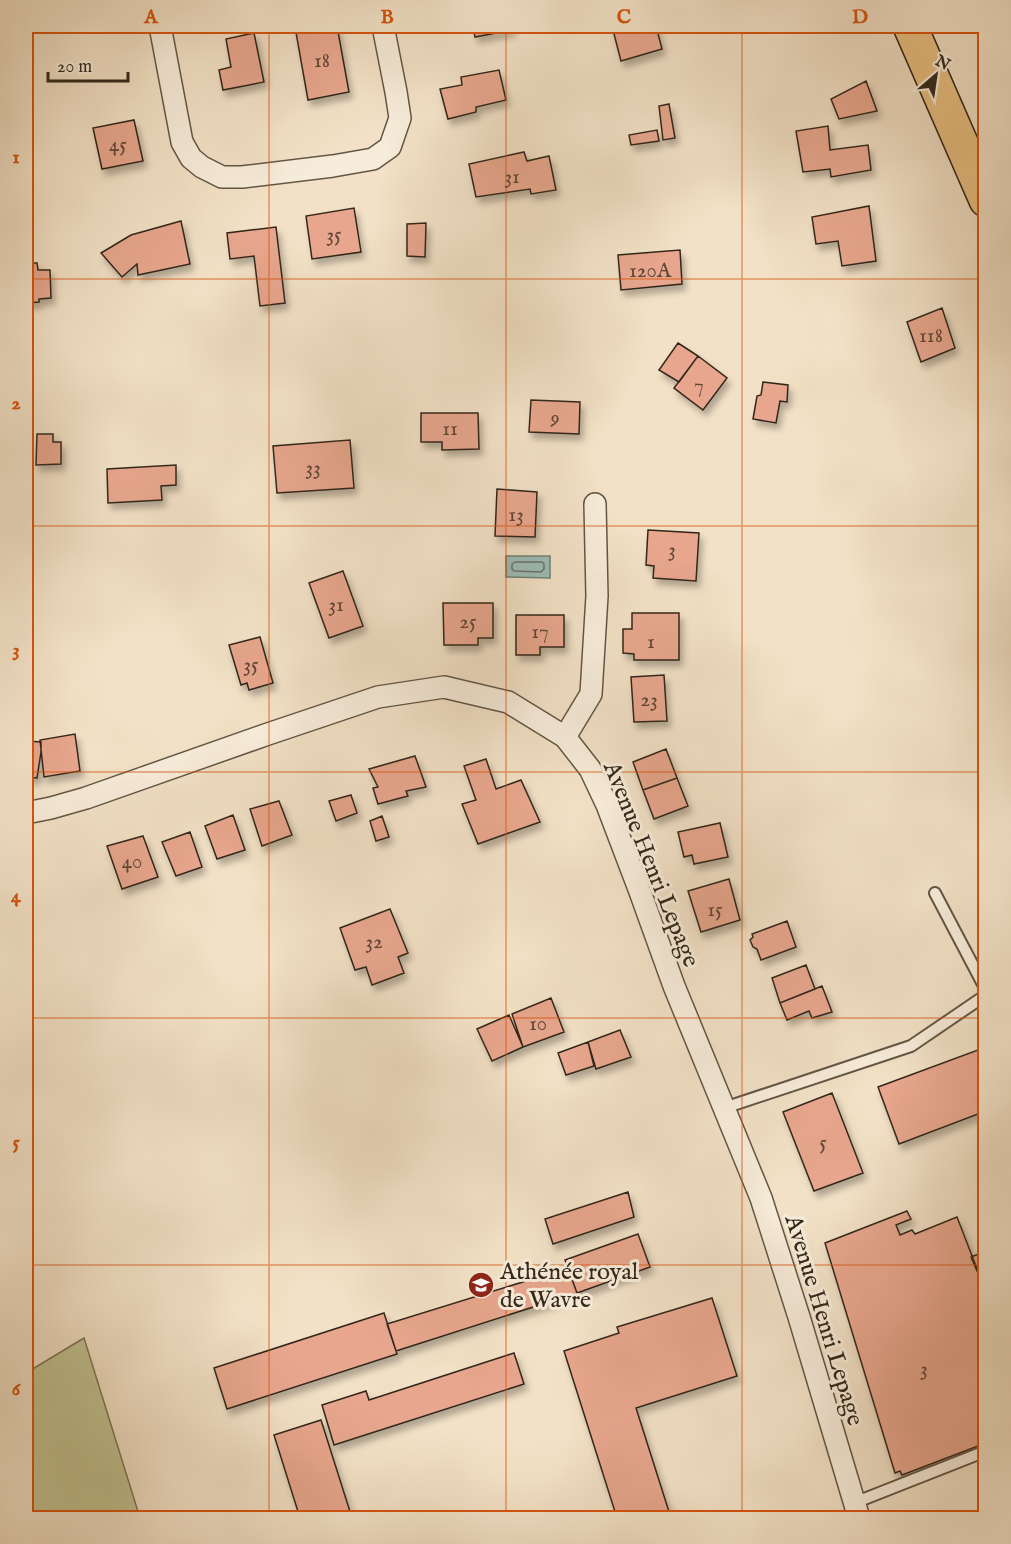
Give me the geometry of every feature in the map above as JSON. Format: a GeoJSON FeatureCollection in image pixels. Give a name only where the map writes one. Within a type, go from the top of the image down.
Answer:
{"type":"FeatureCollection","features":[{"type":"Feature","properties":{"kind":"main road"},"geometry":{"type":"LineString","coordinates":[[910,26],[986,200]]}},
{"type":"Feature","properties":{"kind":"street"},"geometry":{"type":"LineString","coordinates":[[160,26],[182,142],[191,158],[202,167],[222,177],[242,177],[374,159],[390,147],[400,118],[383,26]]}},
{"type":"Feature","properties":{"kind":"street"},"geometry":{"type":"LineString","coordinates":[[565,737],[591,694],[597,596],[595,504]]}},
{"type":"Feature","properties":{"kind":"street","name":"Avenue Henri Lepage"},"geometry":{"type":"LineString","coordinates":[[26,813],[96,795],[378,697],[444,687],[508,702],[565,737],[590,769],[607,805],[674,986],[761,1198],[799,1317],[856,1511]]}},
{"type":"Feature","properties":{"kind":"lane"},"geometry":{"type":"LineString","coordinates":[[935,892],[986,990]]}},
{"type":"Feature","properties":{"kind":"lane"},"geometry":{"type":"LineString","coordinates":[[724,1108],[911,1046],[986,995]]}},
{"type":"Feature","properties":{"kind":"lane"},"geometry":{"type":"LineString","coordinates":[[856,1511],[986,1451]]}},
{"type":"Feature","properties":{"kind":"green space"},"geometry":{"type":"Polygon","coordinates":[[[84,1338],[140,1518],[26,1518],[26,1373],[84,1338]]]}},
{"type":"Feature","properties":{"kind":"water"},"geometry":{"type":"Polygon","coordinates":[[[506,556],[550,556],[550,578],[506,577],[506,556]]]}},
{"type":"Feature","properties":{"kind":"building"},"geometry":{"type":"Polygon","coordinates":[[[337,26],[349,92],[308,100],[295,27],[337,26]]]}},
{"type":"Feature","properties":{"kind":"building"},"geometry":{"type":"Polygon","coordinates":[[[473,26],[511,26],[512,30],[475,37],[473,26]]]}},
{"type":"Feature","properties":{"kind":"building"},"geometry":{"type":"Polygon","coordinates":[[[612,26],[656,26],[662,49],[621,61],[612,26]]]}},
{"type":"Feature","properties":{"kind":"building"},"geometry":{"type":"Polygon","coordinates":[[[254,33],[264,82],[223,90],[219,70],[231,67],[226,39],[254,33]]]}},
{"type":"Feature","properties":{"kind":"building"},"geometry":{"type":"Polygon","coordinates":[[[499,70],[506,100],[476,107],[476,112],[448,119],[440,89],[462,85],[461,77],[499,70]]]}},
{"type":"Feature","properties":{"kind":"building"},"geometry":{"type":"Polygon","coordinates":[[[866,81],[877,111],[839,119],[831,99],[866,81]]]}},
{"type":"Feature","properties":{"kind":"building"},"geometry":{"type":"Polygon","coordinates":[[[669,104],[675,138],[663,140],[659,106],[669,104]]]}},
{"type":"Feature","properties":{"kind":"building"},"geometry":{"type":"Polygon","coordinates":[[[134,120],[143,161],[102,169],[93,128],[134,120]]]}},
{"type":"Feature","properties":{"kind":"building"},"geometry":{"type":"Polygon","coordinates":[[[828,126],[830,150],[868,145],[871,170],[831,177],[830,169],[803,172],[796,131],[828,126]]]}},
{"type":"Feature","properties":{"kind":"building"},"geometry":{"type":"Polygon","coordinates":[[[657,130],[659,141],[631,145],[629,135],[657,130]]]}},
{"type":"Feature","properties":{"kind":"building"},"geometry":{"type":"Polygon","coordinates":[[[524,152],[527,161],[549,156],[556,190],[531,194],[530,189],[476,197],[469,164],[524,152]]]}},
{"type":"Feature","properties":{"kind":"building"},"geometry":{"type":"Polygon","coordinates":[[[869,206],[876,261],[842,266],[838,241],[816,244],[812,217],[869,206]]]}},
{"type":"Feature","properties":{"kind":"building"},"geometry":{"type":"Polygon","coordinates":[[[354,208],[361,252],[312,259],[306,216],[354,208]]]}},
{"type":"Feature","properties":{"kind":"building"},"geometry":{"type":"Polygon","coordinates":[[[181,221],[190,264],[138,275],[137,264],[122,277],[101,253],[131,235],[181,221]]]}},
{"type":"Feature","properties":{"kind":"building"},"geometry":{"type":"Polygon","coordinates":[[[426,223],[425,257],[407,256],[407,224],[426,223]]]}},
{"type":"Feature","properties":{"kind":"building"},"geometry":{"type":"Polygon","coordinates":[[[276,227],[285,303],[260,306],[254,256],[230,259],[227,233],[276,227]]]}},
{"type":"Feature","properties":{"kind":"building"},"geometry":{"type":"Polygon","coordinates":[[[680,250],[682,284],[621,290],[618,255],[680,250]]]}},
{"type":"Feature","properties":{"kind":"building"},"geometry":{"type":"Polygon","coordinates":[[[26,263],[37,263],[38,270],[50,270],[51,298],[26,303],[26,263]]]}},
{"type":"Feature","properties":{"kind":"building"},"geometry":{"type":"Polygon","coordinates":[[[942,308],[955,348],[921,362],[907,322],[942,308]]]}},
{"type":"Feature","properties":{"kind":"building"},"geometry":{"type":"Polygon","coordinates":[[[678,343],[698,356],[679,382],[659,370],[678,343]]]}},
{"type":"Feature","properties":{"kind":"building"},"geometry":{"type":"Polygon","coordinates":[[[698,356],[727,378],[703,410],[674,388],[698,356]]]}},
{"type":"Feature","properties":{"kind":"building"},"geometry":{"type":"Polygon","coordinates":[[[763,382],[788,385],[787,402],[780,401],[776,423],[753,419],[757,396],[761,395],[763,382]]]}},
{"type":"Feature","properties":{"kind":"building"},"geometry":{"type":"Polygon","coordinates":[[[531,400],[580,402],[579,434],[529,432],[531,400]]]}},
{"type":"Feature","properties":{"kind":"building"},"geometry":{"type":"Polygon","coordinates":[[[421,413],[478,413],[479,449],[442,450],[442,442],[421,442],[421,413]]]}},
{"type":"Feature","properties":{"kind":"building"},"geometry":{"type":"Polygon","coordinates":[[[37,434],[53,434],[53,442],[61,442],[61,464],[36,465],[37,434]]]}},
{"type":"Feature","properties":{"kind":"building"},"geometry":{"type":"Polygon","coordinates":[[[350,440],[354,488],[277,493],[273,446],[350,440]]]}},
{"type":"Feature","properties":{"kind":"building"},"geometry":{"type":"Polygon","coordinates":[[[176,465],[176,485],[161,486],[162,500],[108,503],[107,469],[176,465]]]}},
{"type":"Feature","properties":{"kind":"building"},"geometry":{"type":"Polygon","coordinates":[[[497,489],[537,492],[535,537],[495,536],[497,489]]]}},
{"type":"Feature","properties":{"kind":"building"},"geometry":{"type":"Polygon","coordinates":[[[648,530],[699,533],[696,581],[653,578],[654,566],[646,565],[648,530]]]}},
{"type":"Feature","properties":{"kind":"building"},"geometry":{"type":"Polygon","coordinates":[[[343,571],[363,626],[329,638],[309,583],[343,571]]]}},
{"type":"Feature","properties":{"kind":"building"},"geometry":{"type":"Polygon","coordinates":[[[443,603],[493,603],[493,638],[478,638],[478,645],[444,645],[443,603]]]}},
{"type":"Feature","properties":{"kind":"building"},"geometry":{"type":"Polygon","coordinates":[[[632,613],[679,613],[679,660],[634,660],[634,654],[623,653],[623,629],[632,629],[632,613]]]}},
{"type":"Feature","properties":{"kind":"building"},"geometry":{"type":"Polygon","coordinates":[[[516,615],[564,615],[564,647],[540,647],[540,655],[516,655],[516,615]]]}},
{"type":"Feature","properties":{"kind":"building"},"geometry":{"type":"Polygon","coordinates":[[[260,637],[273,683],[249,690],[247,683],[241,685],[229,645],[260,637]]]}},
{"type":"Feature","properties":{"kind":"building"},"geometry":{"type":"Polygon","coordinates":[[[664,675],[667,721],[634,722],[631,677],[664,675]]]}},
{"type":"Feature","properties":{"kind":"building"},"geometry":{"type":"Polygon","coordinates":[[[75,734],[80,771],[44,777],[40,740],[75,734]]]}},
{"type":"Feature","properties":{"kind":"building"},"geometry":{"type":"Polygon","coordinates":[[[26,741],[41,742],[37,778],[26,777],[26,741]]]}},
{"type":"Feature","properties":{"kind":"building"},"geometry":{"type":"Polygon","coordinates":[[[666,749],[677,778],[643,790],[633,762],[666,749]]]}},
{"type":"Feature","properties":{"kind":"building"},"geometry":{"type":"Polygon","coordinates":[[[415,756],[426,787],[406,791],[408,796],[378,804],[373,788],[378,787],[369,769],[415,756]]]}},
{"type":"Feature","properties":{"kind":"building"},"geometry":{"type":"Polygon","coordinates":[[[486,759],[496,789],[521,780],[540,822],[478,844],[462,804],[476,800],[464,766],[486,759]]]}},
{"type":"Feature","properties":{"kind":"building"},"geometry":{"type":"Polygon","coordinates":[[[677,778],[688,806],[654,819],[643,790],[677,778]]]}},
{"type":"Feature","properties":{"kind":"building"},"geometry":{"type":"Polygon","coordinates":[[[351,795],[357,813],[336,821],[329,801],[351,795]]]}},
{"type":"Feature","properties":{"kind":"building"},"geometry":{"type":"Polygon","coordinates":[[[279,801],[292,835],[262,846],[250,809],[279,801]]]}},
{"type":"Feature","properties":{"kind":"building"},"geometry":{"type":"Polygon","coordinates":[[[233,815],[245,850],[217,859],[205,826],[233,815]]]}},
{"type":"Feature","properties":{"kind":"building"},"geometry":{"type":"Polygon","coordinates":[[[382,816],[389,837],[376,841],[370,821],[382,816]]]}},
{"type":"Feature","properties":{"kind":"building"},"geometry":{"type":"Polygon","coordinates":[[[720,823],[728,857],[694,864],[692,855],[684,857],[678,832],[720,823]]]}},
{"type":"Feature","properties":{"kind":"building"},"geometry":{"type":"Polygon","coordinates":[[[190,832],[202,867],[176,876],[162,842],[190,832]]]}},
{"type":"Feature","properties":{"kind":"building"},"geometry":{"type":"Polygon","coordinates":[[[143,836],[158,877],[122,889],[107,846],[143,836]]]}},
{"type":"Feature","properties":{"kind":"building"},"geometry":{"type":"Polygon","coordinates":[[[729,879],[740,920],[701,932],[688,891],[729,879]]]}},
{"type":"Feature","properties":{"kind":"building"},"geometry":{"type":"Polygon","coordinates":[[[390,909],[408,953],[398,957],[404,973],[372,985],[366,967],[355,970],[340,928],[390,909]]]}},
{"type":"Feature","properties":{"kind":"building"},"geometry":{"type":"Polygon","coordinates":[[[787,921],[796,947],[761,960],[750,940],[753,937],[752,934],[787,921]]]}},
{"type":"Feature","properties":{"kind":"building"},"geometry":{"type":"Polygon","coordinates":[[[806,965],[815,989],[780,1003],[772,978],[806,965]]]}},
{"type":"Feature","properties":{"kind":"building"},"geometry":{"type":"Polygon","coordinates":[[[822,986],[832,1012],[812,1018],[809,1011],[787,1020],[780,1003],[822,986]]]}},
{"type":"Feature","properties":{"kind":"building"},"geometry":{"type":"Polygon","coordinates":[[[551,998],[564,1032],[523,1047],[512,1014],[551,998]]]}},
{"type":"Feature","properties":{"kind":"building"},"geometry":{"type":"Polygon","coordinates":[[[509,1015],[523,1047],[492,1061],[477,1029],[509,1015]]]}},
{"type":"Feature","properties":{"kind":"building"},"geometry":{"type":"Polygon","coordinates":[[[620,1030],[631,1057],[596,1069],[588,1042],[620,1030]]]}},
{"type":"Feature","properties":{"kind":"building"},"geometry":{"type":"Polygon","coordinates":[[[588,1042],[594,1066],[566,1075],[558,1053],[588,1042]]]}},
{"type":"Feature","properties":{"kind":"building"},"geometry":{"type":"Polygon","coordinates":[[[986,1047],[986,1111],[899,1144],[878,1087],[986,1047]]]}},
{"type":"Feature","properties":{"kind":"building"},"geometry":{"type":"Polygon","coordinates":[[[832,1093],[863,1173],[814,1191],[783,1112],[832,1093]]]}},
{"type":"Feature","properties":{"kind":"building"},"geometry":{"type":"Polygon","coordinates":[[[628,1192],[634,1217],[553,1244],[545,1219],[628,1192]]]}},
{"type":"Feature","properties":{"kind":"building"},"geometry":{"type":"Polygon","coordinates":[[[907,1211],[911,1219],[896,1225],[900,1235],[912,1230],[915,1234],[957,1217],[986,1292],[986,1443],[902,1475],[900,1471],[895,1473],[825,1243],[907,1211]]]}},
{"type":"Feature","properties":{"kind":"building"},"geometry":{"type":"Polygon","coordinates":[[[638,1234],[650,1267],[577,1293],[565,1260],[638,1234]]]}},
{"type":"Feature","properties":{"kind":"building"},"geometry":{"type":"Polygon","coordinates":[[[986,1251],[986,1292],[971,1257],[986,1251]]]}},
{"type":"Feature","properties":{"kind":"building"},"geometry":{"type":"Polygon","coordinates":[[[568,1268],[577,1293],[396,1351],[387,1324],[568,1268]]]}},
{"type":"Feature","properties":{"kind":"building","name":"Athénée royal de Wavre"},"geometry":{"type":"Polygon","coordinates":[[[712,1298],[737,1376],[636,1408],[671,1518],[617,1518],[564,1351],[619,1333],[617,1327],[712,1298]]]}},
{"type":"Feature","properties":{"kind":"building"},"geometry":{"type":"Polygon","coordinates":[[[384,1313],[397,1354],[227,1409],[214,1368],[384,1313]]]}},
{"type":"Feature","properties":{"kind":"building"},"geometry":{"type":"Polygon","coordinates":[[[514,1353],[524,1384],[334,1445],[322,1405],[366,1391],[369,1400],[514,1353]]]}},
{"type":"Feature","properties":{"kind":"building"},"geometry":{"type":"Polygon","coordinates":[[[321,1420],[352,1518],[300,1518],[274,1435],[321,1420]]]}},
{"type":"Feature","properties":{"kind":"place","name":"Athénée royal de Wavre"},"geometry":{"type":"Point","coordinates":[481,1285]}}]}
